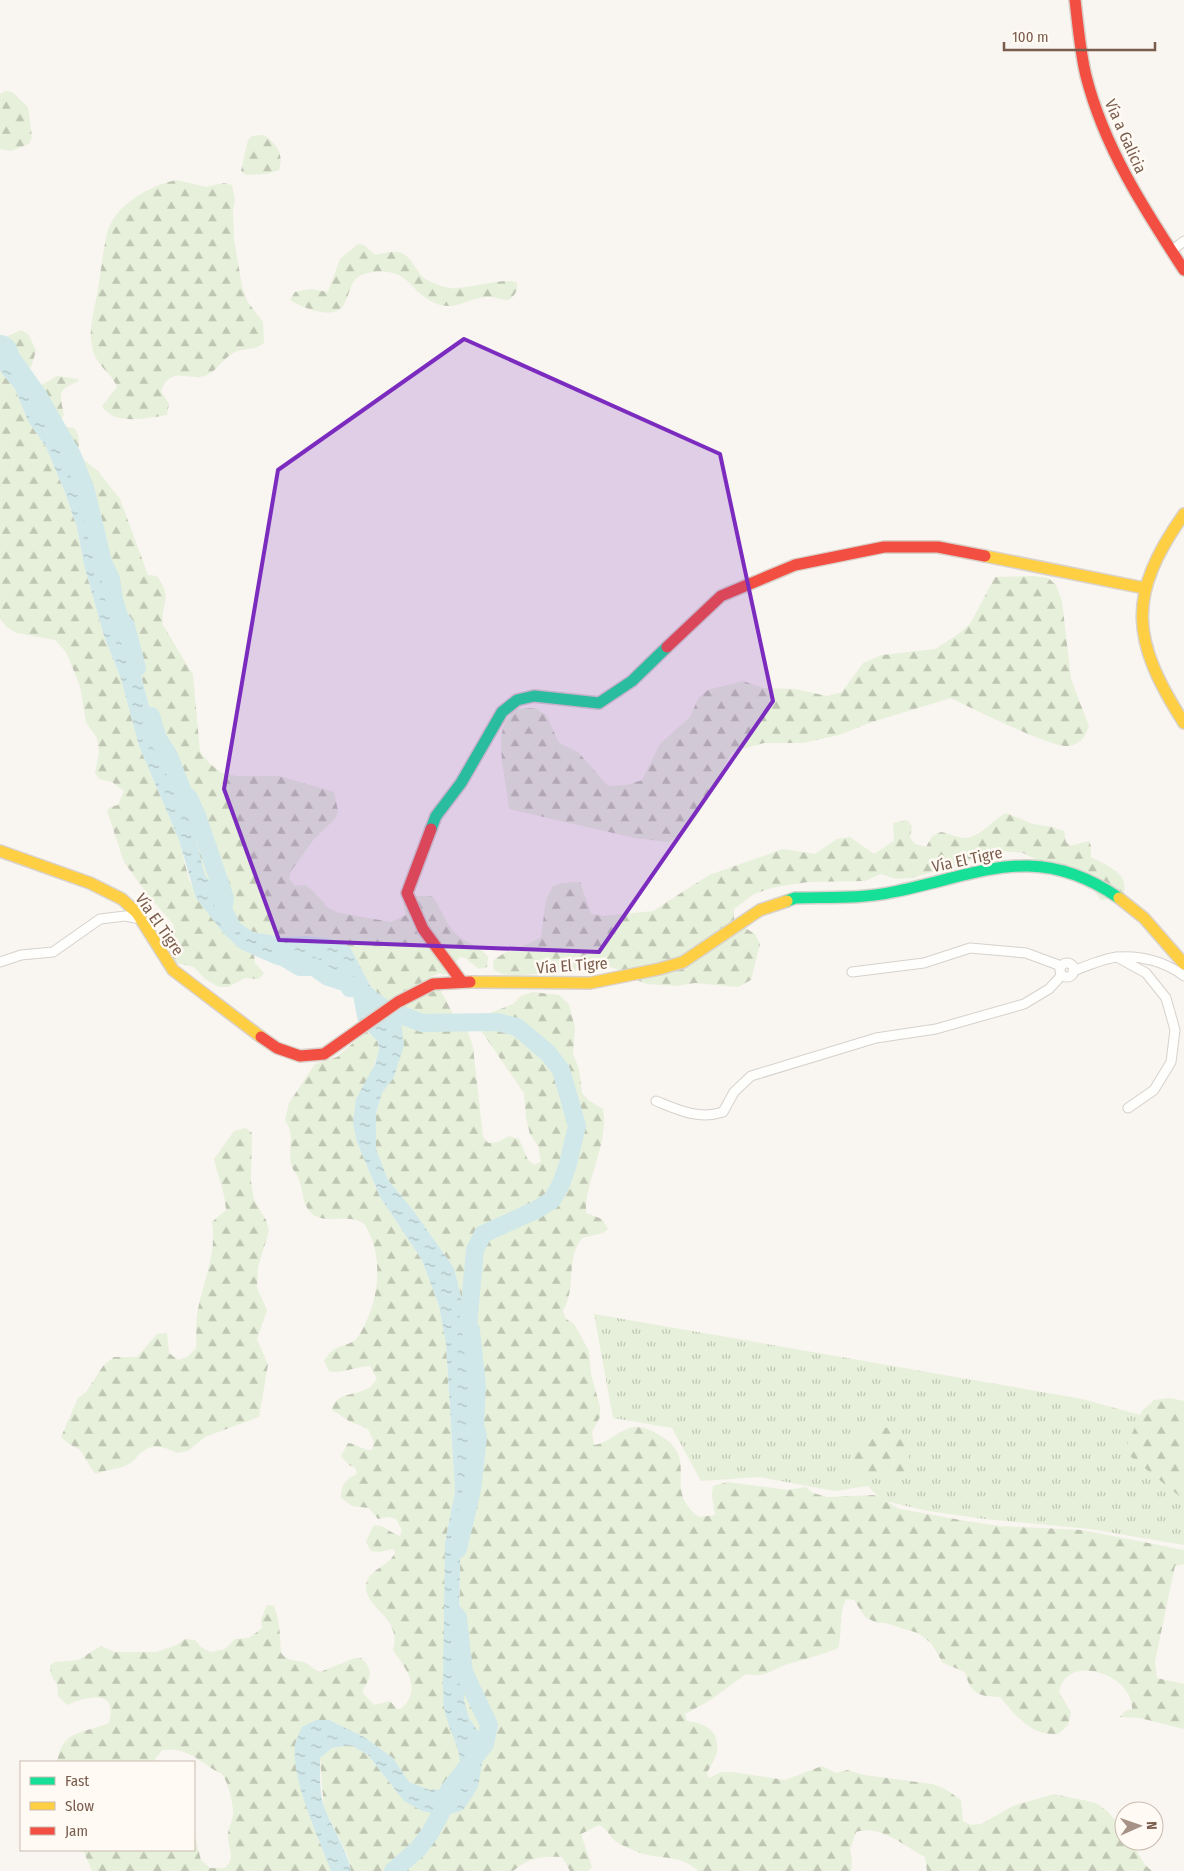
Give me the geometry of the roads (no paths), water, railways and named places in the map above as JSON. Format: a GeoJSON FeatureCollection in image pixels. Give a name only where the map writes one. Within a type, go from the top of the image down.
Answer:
{"type":"FeatureCollection","features":[{"type":"Feature","properties":{"kind":"street","name":"Vía a Galicia"},"geometry":{"type":"LineString","coordinates":[[1075,0],[1081,50],[1098,118],[1134,194],[1184,270]]}},
{"type":"Feature","properties":{"kind":"street"},"geometry":{"type":"LineString","coordinates":[[1171,251],[1184,241]]}},
{"type":"Feature","properties":{"kind":"street"},"geometry":{"type":"LineString","coordinates":[[1184,514],[1156,557],[1144,588],[1140,618],[1148,660],[1164,693],[1184,722]]}},
{"type":"Feature","properties":{"kind":"street"},"geometry":{"type":"LineString","coordinates":[[462,982],[424,930],[410,906],[408,893],[436,816],[462,783],[502,712],[517,700],[534,696],[599,703],[632,681],[720,596],[795,565],[884,546],[938,547],[1144,588]]}},
{"type":"Feature","properties":{"kind":"street","name":"Vía El Tigre"},"geometry":{"type":"LineString","coordinates":[[0,851],[122,898],[141,919],[161,958],[173,970],[277,1048],[300,1056],[312,1057],[324,1054],[398,1002],[433,984],[462,982],[590,983],[629,976],[683,962],[760,910],[795,898],[878,895],[1001,866],[1047,869],[1092,882],[1119,897],[1143,916],[1184,964]]}},
{"type":"Feature","properties":{"kind":"street"},"geometry":{"type":"LineString","coordinates":[[0,962],[21,955],[53,952],[100,920],[125,916],[141,919]]}},
{"type":"Feature","properties":{"kind":"street"},"geometry":{"type":"LineString","coordinates":[[852,972],[924,963],[970,948],[1026,953],[1069,976],[1073,971],[1117,957],[1146,958],[1174,969],[1184,976]]}},
{"type":"Feature","properties":{"kind":"street"},"geometry":{"type":"LineString","coordinates":[[1117,957],[1146,973],[1166,998],[1175,1030],[1171,1062],[1154,1090],[1128,1108]]}},
{"type":"Feature","properties":{"kind":"street"},"geometry":{"type":"LineString","coordinates":[[656,1101],[692,1115],[710,1116],[723,1112],[734,1092],[751,1076],[876,1038],[936,1029],[1024,1004],[1049,989],[1062,971]]}},
{"type":"Feature","properties":{"kind":"water"},"geometry":{"type":"Polygon","coordinates":[[[0,339],[65,439],[79,473],[119,617],[133,646],[158,739],[183,792],[205,875],[240,923],[253,932],[283,937],[307,936],[333,939],[350,947],[371,987],[387,1000],[401,1022],[404,1045],[394,1077],[382,1093],[376,1113],[376,1149],[388,1180],[413,1210],[454,1268],[468,1326],[477,1386],[474,1474],[460,1561],[459,1637],[464,1672],[464,1700],[469,1718],[478,1731],[482,1763],[478,1787],[463,1810],[445,1816],[422,1811],[404,1801],[368,1755],[351,1745],[332,1748],[320,1758],[322,1797],[328,1817],[346,1855],[351,1871],[331,1871],[301,1792],[297,1775],[295,1745],[302,1727],[316,1720],[329,1720],[364,1737],[393,1758],[409,1782],[430,1790],[457,1788],[460,1775],[459,1755],[444,1708],[443,1689],[445,1543],[455,1491],[446,1344],[439,1306],[422,1260],[380,1197],[357,1142],[353,1123],[356,1099],[375,1064],[379,1050],[378,1042],[358,1021],[352,991],[336,972],[321,967],[290,968],[274,964],[240,949],[224,934],[196,898],[179,840],[139,746],[121,679],[104,636],[84,565],[77,527],[64,490],[46,447],[28,421],[15,389],[0,371],[0,339]]]}},
{"type":"Feature","properties":{"kind":"waterway"},"geometry":{"type":"LineString","coordinates":[[0,344],[7,348],[10,356],[39,397],[72,455],[86,491],[103,562],[111,579],[119,617],[126,626],[137,668]]}},
{"type":"Feature","properties":{"kind":"waterway"},"geometry":{"type":"LineString","coordinates":[[151,716],[158,739],[169,756],[183,792],[189,798],[197,816],[225,898],[223,910],[231,925]]}},
{"type":"Feature","properties":{"kind":"waterway"},"geometry":{"type":"LineString","coordinates":[[280,955],[300,967],[314,967],[328,977],[347,983],[350,988],[357,987],[370,1000],[386,1009],[422,1023],[497,1022],[517,1027],[548,1053],[561,1070],[577,1126],[561,1184],[552,1200],[536,1210],[483,1234],[475,1250],[468,1326],[471,1330],[477,1386],[475,1425],[478,1437],[472,1490],[458,1549]]}},
{"type":"Feature","properties":{"kind":"waterway"},"geometry":{"type":"LineString","coordinates":[[393,1871],[418,1849],[430,1833],[440,1815],[449,1790],[485,1744],[489,1725],[464,1672],[458,1618],[455,1614]]}}]}
